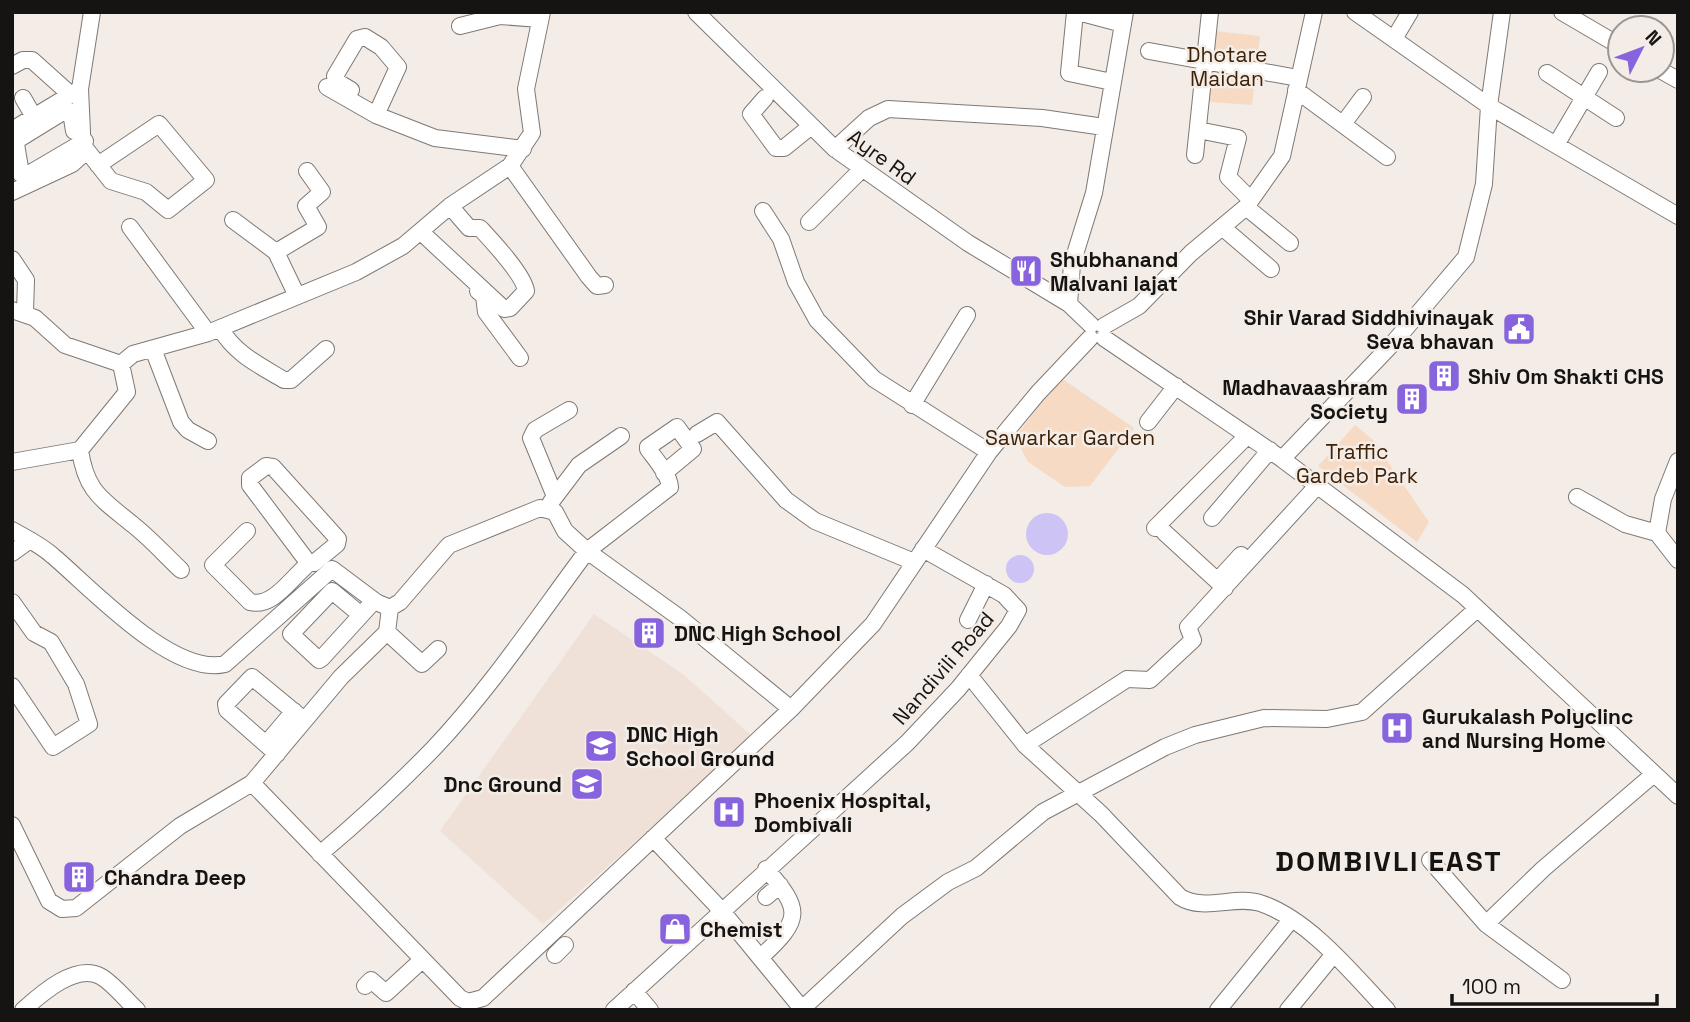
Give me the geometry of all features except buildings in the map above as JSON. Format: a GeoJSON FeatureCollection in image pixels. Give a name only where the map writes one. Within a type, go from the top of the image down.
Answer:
{"type":"FeatureCollection","features":[{"type":"Feature","properties":{"kind":"street"},"geometry":{"type":"LineString","coordinates":[[12,192],[80,158],[82,145],[75,92],[92,12]]}},
{"type":"Feature","properties":{"kind":"street","name":"Ayre Rd"},"geometry":{"type":"LineString","coordinates":[[696,12],[835,149],[968,243],[1069,304],[1097,332],[1246,437],[1276,454],[1477,609],[1678,796]]}},
{"type":"Feature","properties":{"kind":"street"},"geometry":{"type":"LineString","coordinates":[[1069,304],[1072,264],[1094,193],[1124,18],[1077,12],[1069,73],[1112,82]]}},
{"type":"Feature","properties":{"kind":"street"},"geometry":{"type":"LineString","coordinates":[[1195,155],[1210,12]]}},
{"type":"Feature","properties":{"kind":"street"},"geometry":{"type":"LineString","coordinates":[[252,783],[460,998],[476,1002],[489,994],[790,709],[873,624],[989,452],[1038,393],[1097,332],[1139,306],[1248,204],[1282,156],[1314,12]]}},
{"type":"Feature","properties":{"kind":"street"},"geometry":{"type":"LineString","coordinates":[[1355,12],[1489,106],[1678,216]]}},
{"type":"Feature","properties":{"kind":"street"},"geometry":{"type":"LineString","coordinates":[[1394,39],[1410,12]]}},
{"type":"Feature","properties":{"kind":"street"},"geometry":{"type":"LineString","coordinates":[[1212,517],[1394,342],[1466,257],[1484,184],[1489,106],[1502,12]]}},
{"type":"Feature","properties":{"kind":"street"},"geometry":{"type":"LineString","coordinates":[[1562,12],[1582,17],[1606,35]]}},
{"type":"Feature","properties":{"kind":"street"},"geometry":{"type":"LineString","coordinates":[[121,364],[133,354],[214,331],[356,272],[417,235],[450,206],[510,166],[532,133],[526,89],[541,15],[500,16],[460,26]]}},
{"type":"Feature","properties":{"kind":"street"},"geometry":{"type":"LineString","coordinates":[[1149,51],[1206,61],[1297,84],[1387,157]]}},
{"type":"Feature","properties":{"kind":"street"},"geometry":{"type":"LineString","coordinates":[[12,66],[23,60],[32,60],[75,92]]}},
{"type":"Feature","properties":{"kind":"street"},"geometry":{"type":"LineString","coordinates":[[1556,145],[1599,72]]}},
{"type":"Feature","properties":{"kind":"street"},"geometry":{"type":"LineString","coordinates":[[1548,73],[1616,118]]}},
{"type":"Feature","properties":{"kind":"street"},"geometry":{"type":"LineString","coordinates":[[327,87],[435,138],[523,149]]}},
{"type":"Feature","properties":{"kind":"street"},"geometry":{"type":"LineString","coordinates":[[12,130],[75,92]]}},
{"type":"Feature","properties":{"kind":"street"},"geometry":{"type":"LineString","coordinates":[[1343,124],[1363,97]]}},
{"type":"Feature","properties":{"kind":"street"},"geometry":{"type":"LineString","coordinates":[[23,98],[34,117]]}},
{"type":"Feature","properties":{"kind":"street"},"geometry":{"type":"LineString","coordinates":[[765,98],[751,114],[776,148],[784,148],[810,127]]}},
{"type":"Feature","properties":{"kind":"street"},"geometry":{"type":"LineString","coordinates":[[835,149],[869,118],[888,110],[1042,118],[1104,127]]}},
{"type":"Feature","properties":{"kind":"street"},"geometry":{"type":"LineString","coordinates":[[82,145],[111,181],[146,192],[168,210],[206,180],[159,124],[98,164]]}},
{"type":"Feature","properties":{"kind":"street"},"geometry":{"type":"LineString","coordinates":[[1198,130],[1238,138],[1228,177],[1248,204],[1290,243]]}},
{"type":"Feature","properties":{"kind":"street"},"geometry":{"type":"LineString","coordinates":[[510,166],[589,277],[597,286],[605,285]]}},
{"type":"Feature","properties":{"kind":"street"},"geometry":{"type":"LineString","coordinates":[[809,222],[862,169]]}},
{"type":"Feature","properties":{"kind":"street"},"geometry":{"type":"LineString","coordinates":[[276,252],[318,226],[306,206],[322,192],[307,172]]}},
{"type":"Feature","properties":{"kind":"street"},"geometry":{"type":"LineString","coordinates":[[417,235],[504,309],[510,308],[527,291],[524,282],[505,260],[502,250],[480,228],[469,228],[450,206]]}},
{"type":"Feature","properties":{"kind":"street"},"geometry":{"type":"LineString","coordinates":[[763,211],[781,239],[796,282],[817,320],[874,379],[989,452]]}},
{"type":"Feature","properties":{"kind":"street"},"geometry":{"type":"LineString","coordinates":[[233,220],[276,252],[297,296]]}},
{"type":"Feature","properties":{"kind":"street"},"geometry":{"type":"LineString","coordinates":[[130,227],[214,331],[242,355],[284,380],[291,380],[326,349]]}},
{"type":"Feature","properties":{"kind":"street"},"geometry":{"type":"LineString","coordinates":[[1222,227],[1270,269]]}},
{"type":"Feature","properties":{"kind":"street"},"geometry":{"type":"LineString","coordinates":[[417,235],[484,296],[486,312],[520,358]]}},
{"type":"Feature","properties":{"kind":"street"},"geometry":{"type":"LineString","coordinates":[[12,259],[26,280],[19,311],[65,345],[121,364]]}},
{"type":"Feature","properties":{"kind":"street"},"geometry":{"type":"LineString","coordinates":[[912,405],[967,315]]}},
{"type":"Feature","properties":{"kind":"street"},"geometry":{"type":"LineString","coordinates":[[153,349],[181,422],[208,442]]}},
{"type":"Feature","properties":{"kind":"street"},"geometry":{"type":"LineString","coordinates":[[12,461],[80,450],[127,393],[121,364]]}},
{"type":"Feature","properties":{"kind":"street"},"geometry":{"type":"LineString","coordinates":[[1148,422],[1176,386]]}},
{"type":"Feature","properties":{"kind":"street"},"geometry":{"type":"LineString","coordinates":[[1161,404],[1175,414]]}},
{"type":"Feature","properties":{"kind":"street"},"geometry":{"type":"LineString","coordinates":[[569,410],[535,430],[531,438],[555,512],[565,531],[586,551],[680,618],[790,709]]}},
{"type":"Feature","properties":{"kind":"street","name":"Nandivili Road"},"geometry":{"type":"LineString","coordinates":[[614,1010],[907,743],[969,675],[1009,626],[1018,610],[1004,595],[986,584],[918,556],[815,521],[786,500],[717,422],[697,434]]}},
{"type":"Feature","properties":{"kind":"street"},"geometry":{"type":"LineString","coordinates":[[390,608],[400,602],[449,545],[540,508],[551,501],[579,464],[621,436]]}},
{"type":"Feature","properties":{"kind":"street"},"geometry":{"type":"LineString","coordinates":[[1221,585],[1160,530],[1246,437]]}},
{"type":"Feature","properties":{"kind":"street"},"geometry":{"type":"LineString","coordinates":[[80,450],[89,484],[101,501],[133,524],[181,570]]}},
{"type":"Feature","properties":{"kind":"street"},"geometry":{"type":"LineString","coordinates":[[1657,533],[1663,499],[1678,461]]}},
{"type":"Feature","properties":{"kind":"street"},"geometry":{"type":"LineString","coordinates":[[12,530],[54,556],[119,615],[184,660],[212,667],[225,664],[276,605],[317,569],[337,544],[338,539],[326,523],[273,467],[266,466],[250,478],[250,485],[307,561],[314,563],[317,569]]}},
{"type":"Feature","properties":{"kind":"street"},"geometry":{"type":"LineString","coordinates":[[320,854],[367,814],[435,747],[492,678],[586,551],[666,491],[670,483],[664,473]]}},
{"type":"Feature","properties":{"kind":"street"},"geometry":{"type":"LineString","coordinates":[[1221,585],[1317,486]]}},
{"type":"Feature","properties":{"kind":"street"},"geometry":{"type":"LineString","coordinates":[[1577,497],[1625,524],[1657,533],[1678,560]]}},
{"type":"Feature","properties":{"kind":"street"},"geometry":{"type":"LineString","coordinates":[[247,531],[213,565],[250,602],[276,605]]}},
{"type":"Feature","properties":{"kind":"street"},"geometry":{"type":"LineString","coordinates":[[276,536],[317,569],[337,570],[374,601],[390,608]]}},
{"type":"Feature","properties":{"kind":"street"},"geometry":{"type":"LineString","coordinates":[[13,553],[30,540]]}},
{"type":"Feature","properties":{"kind":"street"},"geometry":{"type":"LineString","coordinates":[[1025,745],[1127,679],[1150,680],[1193,640],[1188,627],[1241,555]]}},
{"type":"Feature","properties":{"kind":"street"},"geometry":{"type":"LineString","coordinates":[[337,594],[349,580]]}},
{"type":"Feature","properties":{"kind":"street"},"geometry":{"type":"LineString","coordinates":[[968,621],[986,584]]}},
{"type":"Feature","properties":{"kind":"street"},"geometry":{"type":"LineString","coordinates":[[361,615],[337,594],[329,593],[291,634],[317,660],[322,658],[374,601]]}},
{"type":"Feature","properties":{"kind":"street"},"geometry":{"type":"LineString","coordinates":[[12,602],[34,633],[51,642],[76,684],[89,723],[53,747],[12,686]]}},
{"type":"Feature","properties":{"kind":"street"},"geometry":{"type":"LineString","coordinates":[[12,825],[17,848],[49,901],[62,909],[76,908],[180,826],[252,783],[271,749],[299,715],[387,632],[390,608]]}},
{"type":"Feature","properties":{"kind":"street"},"geometry":{"type":"LineString","coordinates":[[653,838],[721,910],[803,1009],[902,916],[948,882],[976,868],[1042,812],[1081,794],[1165,747],[1195,735],[1264,718],[1327,719],[1362,712],[1477,609]]}},
{"type":"Feature","properties":{"kind":"street"},"geometry":{"type":"LineString","coordinates":[[387,632],[422,664],[438,649]]}},
{"type":"Feature","properties":{"kind":"street"},"geometry":{"type":"LineString","coordinates":[[969,675],[1025,745],[1081,794],[1186,901],[1256,902],[1291,920],[1334,954],[1387,1010]]}},
{"type":"Feature","properties":{"kind":"street"},"geometry":{"type":"LineString","coordinates":[[271,749],[227,710],[226,704],[252,677],[299,715]]}},
{"type":"Feature","properties":{"kind":"street"},"geometry":{"type":"LineString","coordinates":[[1486,924],[1543,869],[1654,774]]}},
{"type":"Feature","properties":{"kind":"street"},"geometry":{"type":"LineString","coordinates":[[1430,860],[1486,924],[1562,980]]}},
{"type":"Feature","properties":{"kind":"street"},"geometry":{"type":"LineString","coordinates":[[761,957],[785,934],[793,914],[792,900],[766,869]]}},
{"type":"Feature","properties":{"kind":"street"},"geometry":{"type":"LineString","coordinates":[[766,897],[780,885]]}},
{"type":"Feature","properties":{"kind":"street"},"geometry":{"type":"LineString","coordinates":[[1218,1010],[1291,920]]}},
{"type":"Feature","properties":{"kind":"street"},"geometry":{"type":"LineString","coordinates":[[548,938],[560,950]]}},
{"type":"Feature","properties":{"kind":"street"},"geometry":{"type":"LineString","coordinates":[[1288,1010],[1334,954]]}},
{"type":"Feature","properties":{"kind":"street"},"geometry":{"type":"LineString","coordinates":[[365,986],[372,980],[386,993],[422,960]]}},
{"type":"Feature","properties":{"kind":"street"},"geometry":{"type":"LineString","coordinates":[[23,1010],[42,993],[78,974],[99,975],[137,1010]]}},
{"type":"Feature","properties":{"kind":"street"},"geometry":{"type":"LineString","coordinates":[[634,991],[650,1010]]}},
{"type":"Feature","properties":{"kind":"shaded area"},"geometry":{"type":"Polygon","coordinates":[[[1047,513],[1062,519],[1068,534],[1062,549],[1047,555],[1032,549],[1026,534],[1032,519],[1047,513]]]}},
{"type":"Feature","properties":{"kind":"shaded area"},"geometry":{"type":"Polygon","coordinates":[[[1020,555],[1030,559],[1034,569],[1030,579],[1020,583],[1010,579],[1006,569],[1010,559],[1020,555]]]}},
{"type":"Feature","properties":{"kind":"shaded area","name":"Dnc Ground"},"geometry":{"type":"Polygon","coordinates":[[[594,614],[684,675],[753,737],[543,924],[440,831],[594,614]]]}},
{"type":"Feature","properties":{"kind":"green space","name":"Dhotare Maidan"},"geometry":{"type":"Polygon","coordinates":[[[1205,30],[1260,36],[1252,105],[1197,101],[1196,62],[1205,30]]]}},
{"type":"Feature","properties":{"kind":"green space","name":"Sawarkar Garden"},"geometry":{"type":"Polygon","coordinates":[[[1061,378],[1134,428],[1090,486],[1065,487],[1028,462],[1015,437],[1061,378]]]}},
{"type":"Feature","properties":{"kind":"green space","name":"Traffic Gardeb Park"},"geometry":{"type":"Polygon","coordinates":[[[1355,425],[1373,440],[1429,522],[1417,542],[1318,466],[1355,425]]]}},
{"type":"Feature","properties":{"kind":"place","name":"Shubhanand Malvani lajat"},"geometry":{"type":"Point","coordinates":[1026,271]}},
{"type":"Feature","properties":{"kind":"place","name":"Shir Varad Siddhivinayak Seva bhavan"},"geometry":{"type":"Point","coordinates":[1519,329]}},
{"type":"Feature","properties":{"kind":"place","name":"Shiv Om Shakti CHS"},"geometry":{"type":"Point","coordinates":[1444,376]}},
{"type":"Feature","properties":{"kind":"place","name":"Madhavaashram Society"},"geometry":{"type":"Point","coordinates":[1412,399]}},
{"type":"Feature","properties":{"kind":"place","name":"DNC High School"},"geometry":{"type":"Point","coordinates":[649,633]}},
{"type":"Feature","properties":{"kind":"place","name":"Gurukalash Polyclinc and Nursing Home"},"geometry":{"type":"Point","coordinates":[1397,728]}},
{"type":"Feature","properties":{"kind":"place","name":"DNC High School Ground"},"geometry":{"type":"Point","coordinates":[601,746]}},
{"type":"Feature","properties":{"kind":"place","name":"Dnc Ground"},"geometry":{"type":"Point","coordinates":[587,784]}},
{"type":"Feature","properties":{"kind":"place","name":"Phoenix Hospital, Dombivali"},"geometry":{"type":"Point","coordinates":[729,812]}},
{"type":"Feature","properties":{"kind":"place","name":"Chandra Deep"},"geometry":{"type":"Point","coordinates":[79,877]}},
{"type":"Feature","properties":{"kind":"place","name":"Chemist"},"geometry":{"type":"Point","coordinates":[675,929]}},
{"type":"Feature","properties":{"kind":"district","name":"DOMBIVLI EAST"},"geometry":{"type":"Point","coordinates":[1389,861]}}]}
